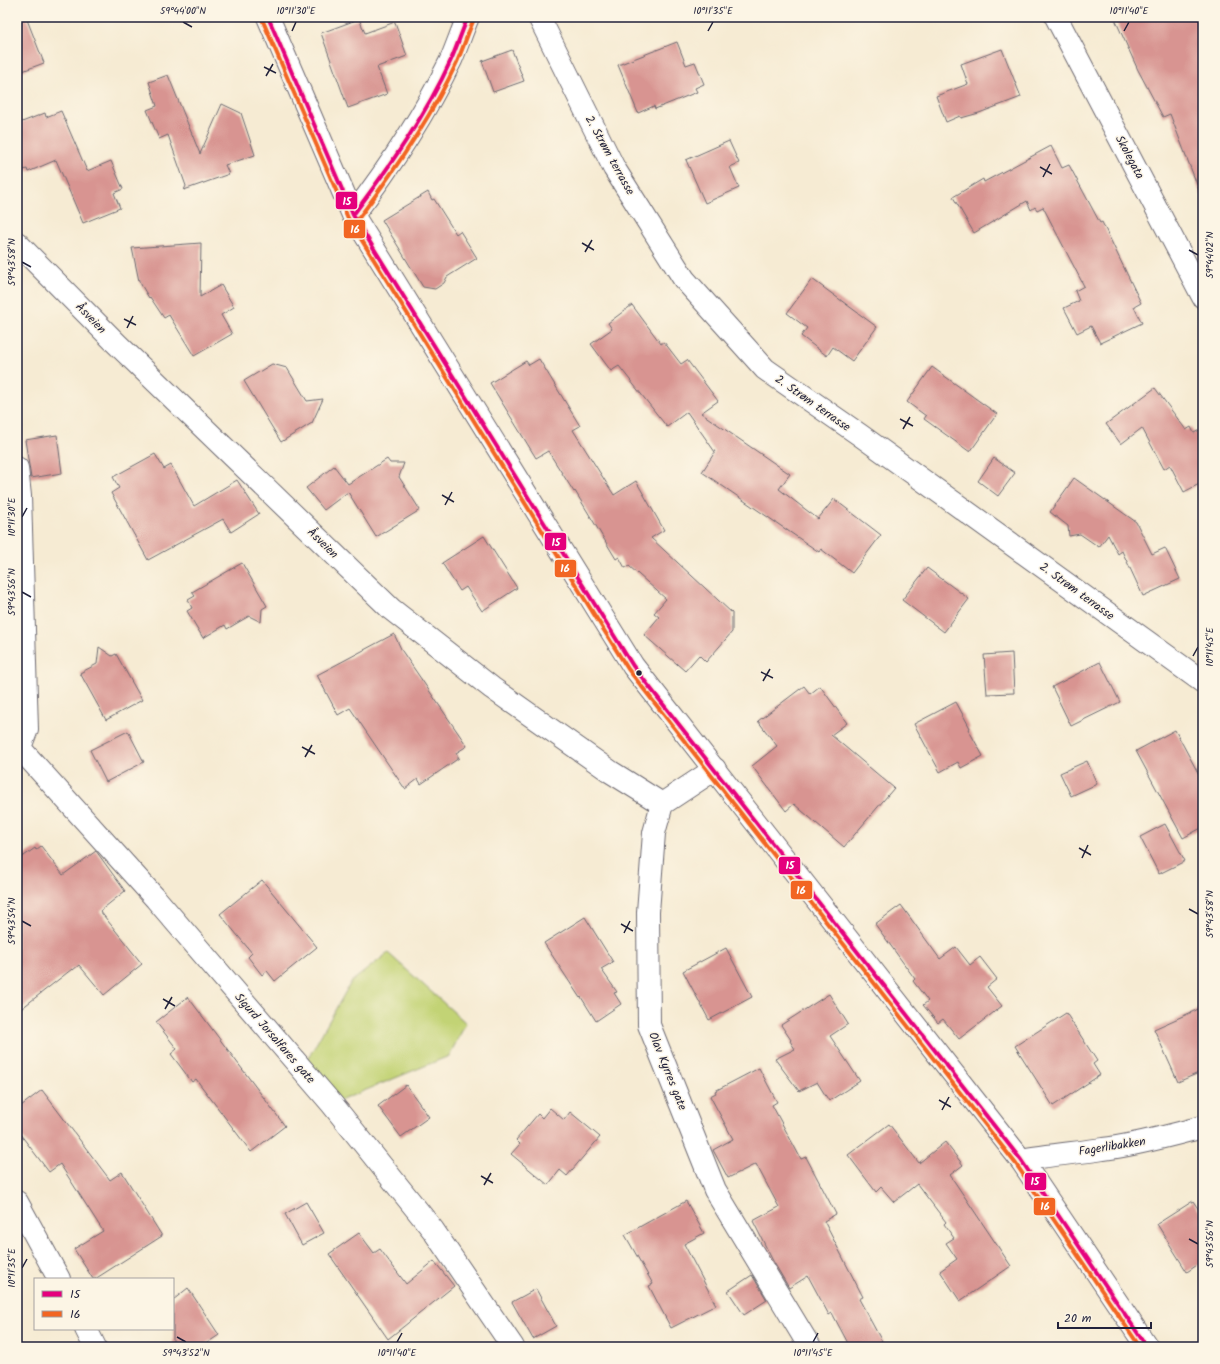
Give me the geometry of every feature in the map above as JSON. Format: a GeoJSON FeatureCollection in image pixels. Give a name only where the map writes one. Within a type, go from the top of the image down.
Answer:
{"type":"FeatureCollection","features":[{"type":"Feature","properties":{"kind":"street"},"geometry":{"type":"LineString","coordinates":[[268,17],[353,215],[633,666],[1021,1160],[1147,1347]]}},
{"type":"Feature","properties":{"kind":"street"},"geometry":{"type":"LineString","coordinates":[[353,215],[404,143],[428,102],[451,59],[468,17]]}},
{"type":"Feature","properties":{"kind":"street","name":"2. Strøm terrasse"},"geometry":{"type":"LineString","coordinates":[[539,17],[614,168],[684,279],[765,369],[1203,682]]}},
{"type":"Feature","properties":{"kind":"street","name":"Skolegata"},"geometry":{"type":"LineString","coordinates":[[1056,17],[1203,297]]}},
{"type":"Feature","properties":{"kind":"street","name":"Åsveien"},"geometry":{"type":"LineString","coordinates":[[17,243],[117,344],[391,609],[492,688],[611,772],[662,804]]}},
{"type":"Feature","properties":{"kind":"street"},"geometry":{"type":"LineString","coordinates":[[17,468],[20,496],[27,729],[18,750]]}},
{"type":"Feature","properties":{"kind":"street","name":"Sigurd Jorsalfares gate"},"geometry":{"type":"LineString","coordinates":[[18,750],[156,899],[332,1104],[433,1230],[513,1347]]}},
{"type":"Feature","properties":{"kind":"street"},"geometry":{"type":"LineString","coordinates":[[662,804],[714,769]]}},
{"type":"Feature","properties":{"kind":"street","name":"Olav Kyrres gate"},"geometry":{"type":"LineString","coordinates":[[662,804],[654,833],[648,912],[649,1025],[715,1190],[810,1347]]}},
{"type":"Feature","properties":{"kind":"street","name":"Fagerlibakken"},"geometry":{"type":"LineString","coordinates":[[1021,1160],[1105,1149],[1156,1139],[1203,1127]]}},
{"type":"Feature","properties":{"kind":"street"},"geometry":{"type":"LineString","coordinates":[[17,1202],[58,1278]]}},
{"type":"Feature","properties":{"kind":"street"},"geometry":{"type":"LineString","coordinates":[[86,1330],[95,1347]]}},
{"type":"Feature","properties":{"kind":"green space"},"geometry":{"type":"Polygon","coordinates":[[[388,953],[466,1023],[449,1056],[332,1104],[302,1069],[351,982],[388,953]]]}},
{"type":"Feature","properties":{"kind":"building"},"geometry":{"type":"Polygon","coordinates":[[[17,17],[26,17],[44,63],[17,73],[17,17]]]}},
{"type":"Feature","properties":{"kind":"building"},"geometry":{"type":"Polygon","coordinates":[[[1114,17],[1203,17],[1203,194],[1201,195],[1170,114],[1163,117],[1138,70],[1114,17]]]}},
{"type":"Feature","properties":{"kind":"building"},"geometry":{"type":"Polygon","coordinates":[[[359,19],[365,33],[395,22],[407,56],[377,67],[387,94],[348,108],[321,33],[359,19]]]}},
{"type":"Feature","properties":{"kind":"building"},"geometry":{"type":"Polygon","coordinates":[[[677,42],[686,65],[695,62],[704,84],[695,88],[697,92],[655,109],[654,106],[638,113],[618,65],[677,42]]]}},
{"type":"Feature","properties":{"kind":"building"},"geometry":{"type":"Polygon","coordinates":[[[1002,49],[1021,97],[979,113],[961,118],[960,116],[946,122],[936,96],[968,84],[961,64],[1002,49]]]}},
{"type":"Feature","properties":{"kind":"building"},"geometry":{"type":"Polygon","coordinates":[[[512,50],[524,81],[493,92],[482,61],[512,50]]]}},
{"type":"Feature","properties":{"kind":"building"},"geometry":{"type":"Polygon","coordinates":[[[168,75],[200,154],[222,104],[241,113],[255,155],[225,165],[229,174],[184,190],[186,186],[168,135],[159,139],[147,110],[157,106],[149,82],[168,75]]]}},
{"type":"Feature","properties":{"kind":"building"},"geometry":{"type":"Polygon","coordinates":[[[61,111],[87,171],[111,161],[123,189],[114,193],[120,208],[83,223],[56,160],[28,172],[27,169],[23,170],[17,157],[17,124],[45,113],[46,117],[61,111]]]}},
{"type":"Feature","properties":{"kind":"building"},"geometry":{"type":"Polygon","coordinates":[[[729,141],[739,163],[730,167],[739,188],[705,203],[686,160],[729,141]]]}},
{"type":"Feature","properties":{"kind":"building"},"geometry":{"type":"Polygon","coordinates":[[[1051,146],[1062,168],[1069,165],[1100,223],[1102,222],[1141,303],[1134,307],[1142,323],[1100,343],[1091,326],[1077,333],[1064,308],[1079,301],[1075,291],[1084,286],[1043,207],[1037,210],[1035,207],[1031,210],[1027,201],[974,233],[953,197],[983,179],[984,182],[1051,146]]]}},
{"type":"Feature","properties":{"kind":"building"},"geometry":{"type":"Polygon","coordinates":[[[428,192],[456,234],[460,231],[477,258],[447,277],[444,283],[435,289],[423,287],[382,220],[428,192]]]}},
{"type":"Feature","properties":{"kind":"building"},"geometry":{"type":"Polygon","coordinates":[[[201,243],[200,297],[221,285],[234,307],[221,315],[232,334],[194,356],[169,315],[164,318],[150,297],[149,298],[139,281],[132,248],[201,243]]]}},
{"type":"Feature","properties":{"kind":"building"},"geometry":{"type":"Polygon","coordinates":[[[812,279],[877,327],[852,361],[833,347],[827,356],[801,336],[807,328],[787,313],[812,279]]]}},
{"type":"Feature","properties":{"kind":"building"},"geometry":{"type":"Polygon","coordinates":[[[632,305],[661,344],[664,342],[681,364],[687,360],[718,401],[701,413],[790,474],[779,489],[818,519],[834,499],[881,535],[852,573],[821,549],[819,552],[702,472],[715,452],[687,412],[667,427],[619,366],[611,371],[591,344],[612,329],[608,323],[632,305]]]}},
{"type":"Feature","properties":{"kind":"building"},"geometry":{"type":"Polygon","coordinates":[[[539,359],[580,426],[573,430],[614,495],[636,481],[664,530],[651,538],[732,613],[732,632],[706,662],[699,655],[685,671],[644,635],[659,617],[654,613],[666,599],[629,566],[625,568],[619,557],[616,559],[575,491],[574,492],[548,451],[536,458],[490,383],[526,361],[529,365],[539,359]]]}},
{"type":"Feature","properties":{"kind":"building"},"geometry":{"type":"Polygon","coordinates":[[[272,364],[287,368],[307,401],[323,399],[312,423],[281,442],[244,381],[272,364]]]}},
{"type":"Feature","properties":{"kind":"building"},"geometry":{"type":"Polygon","coordinates":[[[932,367],[997,414],[970,452],[924,419],[926,416],[907,402],[932,367]]]}},
{"type":"Feature","properties":{"kind":"building"},"geometry":{"type":"Polygon","coordinates":[[[1155,388],[1186,430],[1191,427],[1194,433],[1203,428],[1203,482],[1184,492],[1170,465],[1164,469],[1142,428],[1121,444],[1106,424],[1155,388]]]}},
{"type":"Feature","properties":{"kind":"building"},"geometry":{"type":"Polygon","coordinates":[[[57,435],[62,473],[31,478],[25,440],[57,435]]]}},
{"type":"Feature","properties":{"kind":"building"},"geometry":{"type":"Polygon","coordinates":[[[155,454],[164,469],[171,465],[194,506],[237,480],[259,514],[231,532],[223,519],[148,560],[111,493],[119,488],[113,477],[155,454]]]}},
{"type":"Feature","properties":{"kind":"building"},"geometry":{"type":"Polygon","coordinates":[[[994,458],[1015,473],[998,496],[978,481],[994,458]]]}},
{"type":"Feature","properties":{"kind":"building"},"geometry":{"type":"Polygon","coordinates":[[[387,459],[390,463],[404,463],[399,477],[420,510],[376,537],[348,492],[324,510],[306,488],[334,466],[348,484],[387,459]]]}},
{"type":"Feature","properties":{"kind":"building"},"geometry":{"type":"Polygon","coordinates":[[[1074,478],[1136,522],[1152,554],[1165,548],[1180,579],[1143,596],[1122,551],[1118,554],[1108,535],[1099,547],[1080,534],[1069,536],[1068,526],[1050,512],[1074,478]]]}},
{"type":"Feature","properties":{"kind":"building"},"geometry":{"type":"Polygon","coordinates":[[[484,536],[517,588],[482,611],[466,587],[460,591],[442,563],[484,536]]]}},
{"type":"Feature","properties":{"kind":"building"},"geometry":{"type":"Polygon","coordinates":[[[242,563],[267,606],[262,609],[261,622],[249,616],[227,629],[225,625],[203,638],[187,611],[192,608],[188,600],[195,596],[192,592],[242,563]]]}},
{"type":"Feature","properties":{"kind":"building"},"geometry":{"type":"Polygon","coordinates":[[[927,568],[969,599],[944,632],[902,600],[927,568]]]}},
{"type":"Feature","properties":{"kind":"building"},"geometry":{"type":"Polygon","coordinates":[[[394,634],[402,651],[467,746],[456,753],[459,758],[421,784],[418,779],[405,789],[350,708],[338,715],[317,675],[394,634]]]}},
{"type":"Feature","properties":{"kind":"building"},"geometry":{"type":"Polygon","coordinates":[[[99,647],[112,656],[116,654],[142,700],[106,720],[80,673],[97,664],[99,647]]]}},
{"type":"Feature","properties":{"kind":"building"},"geometry":{"type":"Polygon","coordinates":[[[1012,653],[1014,693],[987,694],[984,655],[1012,653]]]}},
{"type":"Feature","properties":{"kind":"building"},"geometry":{"type":"Polygon","coordinates":[[[1100,662],[1120,702],[1071,726],[1052,687],[1100,662]]]}},
{"type":"Feature","properties":{"kind":"building"},"geometry":{"type":"Polygon","coordinates":[[[804,686],[810,694],[820,686],[847,723],[831,735],[894,788],[844,847],[794,804],[786,811],[752,766],[777,746],[758,721],[804,686]]]}},
{"type":"Feature","properties":{"kind":"building"},"geometry":{"type":"Polygon","coordinates":[[[956,702],[970,728],[968,729],[983,756],[961,768],[958,762],[940,772],[914,724],[956,702]]]}},
{"type":"Feature","properties":{"kind":"building"},"geometry":{"type":"Polygon","coordinates":[[[1175,730],[1203,782],[1203,827],[1183,838],[1136,751],[1175,730]]]}},
{"type":"Feature","properties":{"kind":"building"},"geometry":{"type":"Polygon","coordinates":[[[128,731],[144,762],[106,782],[90,750],[128,731]]]}},
{"type":"Feature","properties":{"kind":"building"},"geometry":{"type":"Polygon","coordinates":[[[1087,761],[1097,784],[1071,796],[1060,773],[1087,761]]]}},
{"type":"Feature","properties":{"kind":"building"},"geometry":{"type":"Polygon","coordinates":[[[1165,824],[1185,861],[1159,874],[1140,837],[1165,824]]]}},
{"type":"Feature","properties":{"kind":"building"},"geometry":{"type":"Polygon","coordinates":[[[41,846],[63,875],[96,851],[125,891],[100,911],[142,964],[104,995],[79,965],[17,1012],[17,861],[35,848],[36,850],[41,846]]]}},
{"type":"Feature","properties":{"kind":"building"},"geometry":{"type":"Polygon","coordinates":[[[262,880],[317,947],[275,981],[267,971],[262,975],[248,957],[252,953],[220,914],[262,880]]]}},
{"type":"Feature","properties":{"kind":"building"},"geometry":{"type":"Polygon","coordinates":[[[901,905],[940,959],[956,947],[970,965],[980,957],[997,979],[987,987],[1002,1006],[959,1039],[943,1019],[938,1023],[923,1005],[928,1001],[913,981],[915,979],[875,924],[901,905]]]}},
{"type":"Feature","properties":{"kind":"building"},"geometry":{"type":"Polygon","coordinates":[[[585,917],[613,962],[601,969],[617,992],[614,993],[621,1004],[596,1021],[544,943],[585,917]]]}},
{"type":"Feature","properties":{"kind":"building"},"geometry":{"type":"Polygon","coordinates":[[[726,948],[752,997],[709,1020],[683,971],[726,948]]]}},
{"type":"Feature","properties":{"kind":"building"},"geometry":{"type":"Polygon","coordinates":[[[829,994],[848,1024],[830,1036],[860,1081],[829,1101],[817,1082],[799,1091],[775,1059],[795,1049],[781,1025],[829,994]]]}},
{"type":"Feature","properties":{"kind":"building"},"geometry":{"type":"Polygon","coordinates":[[[188,997],[285,1126],[251,1152],[196,1079],[192,1082],[171,1054],[177,1049],[156,1022],[188,997]]]}},
{"type":"Feature","properties":{"kind":"building"},"geometry":{"type":"Polygon","coordinates":[[[1203,1007],[1203,1071],[1178,1082],[1154,1029],[1203,1007]]]}},
{"type":"Feature","properties":{"kind":"building"},"geometry":{"type":"Polygon","coordinates":[[[1066,1013],[1097,1061],[1093,1064],[1100,1075],[1053,1106],[1015,1046],[1066,1013]]]}},
{"type":"Feature","properties":{"kind":"building"},"geometry":{"type":"Polygon","coordinates":[[[759,1068],[777,1102],[772,1105],[801,1159],[806,1157],[836,1214],[824,1221],[863,1297],[859,1299],[885,1347],[850,1347],[832,1313],[829,1315],[808,1276],[789,1288],[773,1261],[753,1221],[779,1207],[756,1164],[728,1178],[713,1150],[733,1139],[710,1096],[716,1093],[715,1091],[759,1068]]]}},
{"type":"Feature","properties":{"kind":"building"},"geometry":{"type":"Polygon","coordinates":[[[406,1085],[429,1117],[401,1137],[378,1106],[406,1085]]]}},
{"type":"Feature","properties":{"kind":"building"},"geometry":{"type":"Polygon","coordinates":[[[42,1090],[110,1180],[122,1172],[162,1236],[97,1278],[92,1278],[74,1249],[103,1231],[60,1164],[49,1172],[17,1130],[17,1109],[42,1090]]]}},
{"type":"Feature","properties":{"kind":"building"},"geometry":{"type":"Polygon","coordinates":[[[550,1108],[564,1120],[570,1112],[600,1137],[567,1176],[560,1170],[548,1185],[511,1154],[520,1144],[516,1140],[538,1114],[542,1118],[550,1108]]]}},
{"type":"Feature","properties":{"kind":"building"},"geometry":{"type":"Polygon","coordinates":[[[889,1124],[919,1163],[945,1142],[963,1165],[950,1175],[1011,1266],[960,1301],[940,1271],[957,1259],[946,1243],[954,1238],[944,1224],[946,1222],[917,1184],[894,1202],[881,1187],[876,1192],[848,1155],[889,1124]]]}},
{"type":"Feature","properties":{"kind":"building"},"geometry":{"type":"Polygon","coordinates":[[[686,1201],[704,1233],[684,1244],[716,1305],[671,1328],[649,1286],[653,1284],[625,1235],[686,1201]]]}},
{"type":"Feature","properties":{"kind":"building"},"geometry":{"type":"Polygon","coordinates":[[[1193,1201],[1203,1216],[1203,1261],[1187,1272],[1157,1224],[1193,1201]]]}},
{"type":"Feature","properties":{"kind":"building"},"geometry":{"type":"Polygon","coordinates":[[[306,1202],[324,1233],[302,1245],[285,1214],[306,1202]]]}},
{"type":"Feature","properties":{"kind":"building"},"geometry":{"type":"Polygon","coordinates":[[[359,1233],[374,1253],[380,1249],[406,1284],[434,1261],[454,1286],[388,1339],[329,1254],[359,1233]]]}},
{"type":"Feature","properties":{"kind":"building"},"geometry":{"type":"Polygon","coordinates":[[[752,1275],[767,1300],[744,1315],[728,1291],[752,1275]]]}},
{"type":"Feature","properties":{"kind":"building"},"geometry":{"type":"Polygon","coordinates":[[[188,1288],[219,1335],[201,1347],[173,1347],[174,1299],[188,1288]]]}},
{"type":"Feature","properties":{"kind":"building"},"geometry":{"type":"Polygon","coordinates":[[[536,1289],[556,1326],[533,1339],[512,1302],[536,1289]]]}},
{"type":"Feature","properties":{"kind":"transit line","name":"15"},"geometry":{"type":"LineString","coordinates":[[268,17],[353,215],[633,666],[1021,1160],[1147,1347]]}},
{"type":"Feature","properties":{"kind":"transit line","name":"15"},"geometry":{"type":"LineString","coordinates":[[353,215],[394,159],[419,120],[451,60],[468,17]]}},
{"type":"Feature","properties":{"kind":"transit line","name":"16"},"geometry":{"type":"LineString","coordinates":[[262,19],[348,218],[628,669],[1016,1164],[1140,1347]]}},
{"type":"Feature","properties":{"kind":"transit line","name":"16"},"geometry":{"type":"LineString","coordinates":[[358,219],[399,163],[436,103],[457,62],[474,19]]}}]}
